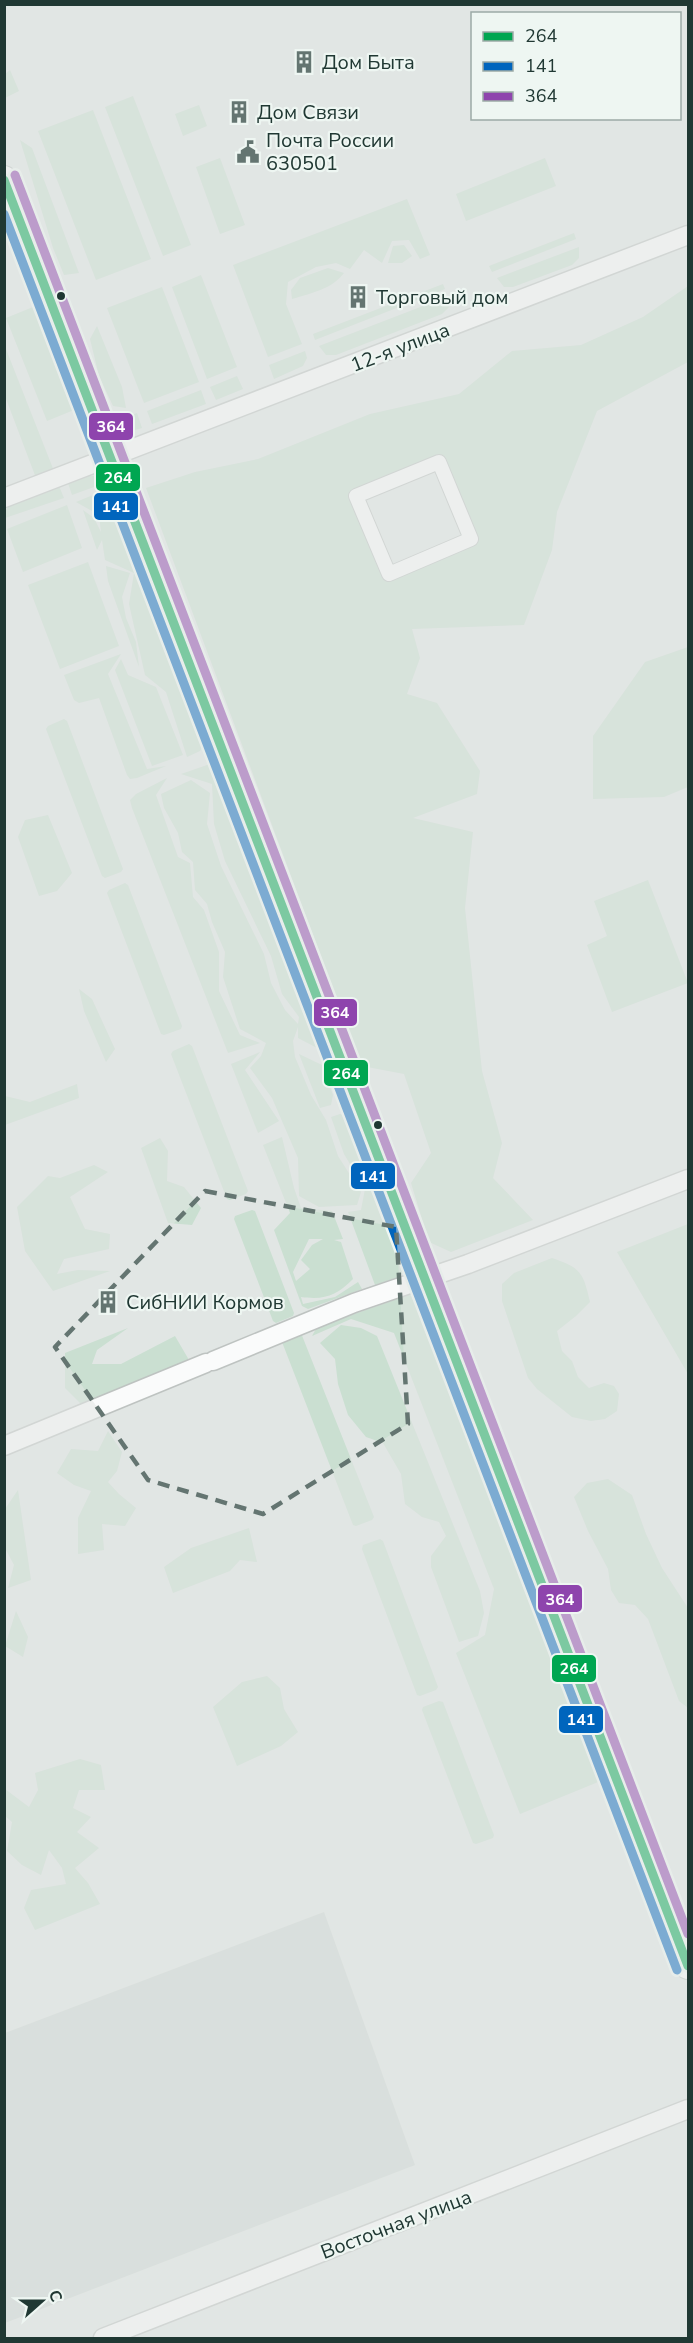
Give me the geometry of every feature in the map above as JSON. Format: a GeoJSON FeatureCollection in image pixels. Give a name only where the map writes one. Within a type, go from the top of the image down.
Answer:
{"type":"FeatureCollection","features":[{"type":"Feature","properties":{"kind":"main road"},"geometry":{"type":"LineString","coordinates":[[4,179],[688,1966]]}},
{"type":"Feature","properties":{"kind":"street","name":"12-я улица"},"geometry":{"type":"LineString","coordinates":[[4,498],[688,235]]}},
{"type":"Feature","properties":{"kind":"street"},"geometry":{"type":"LineString","coordinates":[[439,462],[471,539],[389,574],[356,496],[439,462]]}},
{"type":"Feature","properties":{"kind":"street"},"geometry":{"type":"LineString","coordinates":[[4,1446],[354,1303],[424,1279],[688,1179]]}},
{"type":"Feature","properties":{"kind":"street","name":"Восточная улица"},"geometry":{"type":"LineString","coordinates":[[103,2338],[688,2109]]}},
{"type":"Feature","properties":{"kind":"highlighted area"},"geometry":{"type":"Polygon","coordinates":[[[205,1191],[396,1227],[408,1424],[263,1514],[148,1480],[55,1347],[205,1191]]]}},
{"type":"Feature","properties":{"kind":"shaded area"},"geometry":{"type":"Polygon","coordinates":[[[324,1912],[415,2165],[5,2323],[5,2033],[324,1912]]]}},
{"type":"Feature","properties":{"kind":"green space"},"geometry":{"type":"Polygon","coordinates":[[[10,70],[19,91],[5,98],[5,74],[10,70]]]}},
{"type":"Feature","properties":{"kind":"green space"},"geometry":{"type":"Polygon","coordinates":[[[133,96],[191,245],[163,256],[105,107],[133,96]]]}},
{"type":"Feature","properties":{"kind":"green space"},"geometry":{"type":"Polygon","coordinates":[[[199,105],[207,126],[183,136],[175,114],[199,105]]]}},
{"type":"Feature","properties":{"kind":"green space"},"geometry":{"type":"Polygon","coordinates":[[[93,110],[151,259],[96,280],[38,131],[93,110]]]}},
{"type":"Feature","properties":{"kind":"green space"},"geometry":{"type":"Polygon","coordinates":[[[20,140],[32,148],[79,273],[64,275],[53,248],[20,140]]]}},
{"type":"Feature","properties":{"kind":"green space"},"geometry":{"type":"Polygon","coordinates":[[[220,158],[245,225],[220,234],[196,167],[220,158]]]}},
{"type":"Feature","properties":{"kind":"green space"},"geometry":{"type":"Polygon","coordinates":[[[545,158],[556,186],[466,221],[456,194],[545,158]]]}},
{"type":"Feature","properties":{"kind":"green space"},"geometry":{"type":"Polygon","coordinates":[[[407,199],[430,255],[420,259],[409,240],[392,241],[382,263],[364,250],[350,269],[336,263],[316,267],[288,282],[286,304],[302,344],[268,357],[233,265],[407,199]]]}},
{"type":"Feature","properties":{"kind":"green space"},"geometry":{"type":"Polygon","coordinates":[[[574,233],[576,239],[492,272],[489,266],[574,233]]]}},
{"type":"Feature","properties":{"kind":"green space"},"geometry":{"type":"Polygon","coordinates":[[[404,245],[412,256],[402,263],[388,263],[393,246],[404,245]]]}},
{"type":"Feature","properties":{"kind":"green space"},"geometry":{"type":"Polygon","coordinates":[[[579,247],[579,258],[572,265],[513,287],[504,287],[497,278],[579,247]]]}},
{"type":"Feature","properties":{"kind":"green space"},"geometry":{"type":"Polygon","coordinates":[[[328,268],[344,273],[328,287],[292,299],[291,290],[300,278],[328,268]]]}},
{"type":"Feature","properties":{"kind":"green space"},"geometry":{"type":"Polygon","coordinates":[[[201,275],[237,367],[207,379],[172,287],[201,275]]]}},
{"type":"Feature","properties":{"kind":"green space"},"geometry":{"type":"Polygon","coordinates":[[[443,284],[445,289],[315,340],[313,334],[443,284]]]}},
{"type":"Feature","properties":{"kind":"green space"},"geometry":{"type":"Polygon","coordinates":[[[688,286],[688,362],[597,411],[557,512],[552,550],[524,625],[412,629],[420,658],[407,694],[437,703],[480,771],[477,794],[413,818],[473,832],[465,908],[482,1071],[502,1143],[493,1178],[533,1220],[451,1252],[429,1242],[411,1183],[431,1153],[404,1074],[362,1066],[146,488],[195,472],[258,459],[370,414],[459,394],[512,351],[581,345],[643,317],[688,286]],[[439,462],[356,497],[389,573],[471,539],[439,462]]]}},
{"type":"Feature","properties":{"kind":"green space"},"geometry":{"type":"Polygon","coordinates":[[[162,287],[199,382],[144,403],[107,308],[162,287]]]}},
{"type":"Feature","properties":{"kind":"green space"},"geometry":{"type":"Polygon","coordinates":[[[449,296],[449,307],[442,314],[336,355],[326,355],[319,346],[449,296]]]}},
{"type":"Feature","properties":{"kind":"green space"},"geometry":{"type":"Polygon","coordinates":[[[33,307],[74,410],[47,421],[6,318],[33,307]]]}},
{"type":"Feature","properties":{"kind":"green space"},"geometry":{"type":"Polygon","coordinates":[[[97,326],[122,387],[126,408],[113,406],[99,376],[90,339],[97,326]]]}},
{"type":"Feature","properties":{"kind":"green space"},"geometry":{"type":"Polygon","coordinates":[[[4,344],[54,471],[36,478],[5,396],[4,344]]]}},
{"type":"Feature","properties":{"kind":"green space"},"geometry":{"type":"Polygon","coordinates":[[[305,351],[307,358],[303,366],[274,379],[269,365],[305,351]]]}},
{"type":"Feature","properties":{"kind":"green space"},"geometry":{"type":"Polygon","coordinates":[[[237,376],[243,389],[216,400],[210,387],[237,376]]]}},
{"type":"Feature","properties":{"kind":"green space"},"geometry":{"type":"Polygon","coordinates":[[[201,390],[206,404],[152,424],[147,411],[201,390]]]}},
{"type":"Feature","properties":{"kind":"green space"},"geometry":{"type":"Polygon","coordinates":[[[137,413],[142,428],[128,432],[119,429],[116,421],[137,413]]]}},
{"type":"Feature","properties":{"kind":"green space"},"geometry":{"type":"Polygon","coordinates":[[[87,476],[97,476],[105,483],[72,495],[68,483],[87,476]]]}},
{"type":"Feature","properties":{"kind":"green space"},"geometry":{"type":"Polygon","coordinates":[[[59,486],[64,498],[5,518],[5,511],[10,505],[59,486]]]}},
{"type":"Feature","properties":{"kind":"green space"},"geometry":{"type":"Polygon","coordinates":[[[110,488],[207,740],[200,751],[187,757],[166,692],[145,675],[129,604],[134,573],[105,560],[102,540],[97,550],[83,510],[94,518],[101,532],[99,515],[76,502],[110,488]]]}},
{"type":"Feature","properties":{"kind":"green space"},"geometry":{"type":"Polygon","coordinates":[[[67,505],[82,548],[23,572],[7,529],[67,505]]]}},
{"type":"Feature","properties":{"kind":"green space"},"geometry":{"type":"Polygon","coordinates":[[[88,562],[119,646],[60,669],[28,585],[88,562]]]}},
{"type":"Feature","properties":{"kind":"green space"},"geometry":{"type":"Polygon","coordinates":[[[106,566],[130,573],[122,597],[126,618],[136,642],[139,667],[108,581],[106,566]]]}},
{"type":"Feature","properties":{"kind":"green space"},"geometry":{"type":"Polygon","coordinates":[[[688,647],[688,787],[664,797],[593,799],[593,736],[645,662],[688,647]]]}},
{"type":"Feature","properties":{"kind":"green space"},"geometry":{"type":"Polygon","coordinates":[[[121,654],[108,674],[147,769],[166,766],[130,779],[99,698],[79,703],[74,700],[64,675],[121,654]]]}},
{"type":"Feature","properties":{"kind":"green space"},"geometry":{"type":"Polygon","coordinates":[[[121,659],[128,675],[156,687],[183,755],[152,766],[115,670],[121,659]]]}},
{"type":"Feature","properties":{"kind":"green space"},"geometry":{"type":"Polygon","coordinates":[[[64,719],[67,721],[123,869],[105,878],[102,876],[46,729],[64,719]]]}},
{"type":"Feature","properties":{"kind":"green space"},"geometry":{"type":"Polygon","coordinates":[[[210,764],[219,770],[324,1047],[319,1049],[298,1038],[298,1027],[293,1041],[295,1057],[311,1095],[326,1120],[338,1156],[361,1192],[357,1205],[319,1207],[299,1196],[298,1158],[272,1098],[250,1068],[261,1056],[266,1043],[240,1029],[223,977],[225,952],[207,904],[195,890],[193,862],[182,852],[178,833],[164,808],[161,794],[191,780],[210,793],[207,824],[221,866],[264,954],[271,983],[285,1010],[298,1024],[299,1017],[282,994],[271,956],[225,861],[214,824],[212,784],[181,774],[210,764]]]}},
{"type":"Feature","properties":{"kind":"green space"},"geometry":{"type":"Polygon","coordinates":[[[167,778],[156,795],[178,857],[190,863],[193,897],[204,910],[219,952],[219,991],[240,1035],[260,1043],[228,1053],[130,800],[136,794],[167,778]]]}},
{"type":"Feature","properties":{"kind":"green space"},"geometry":{"type":"Polygon","coordinates":[[[48,815],[72,873],[57,891],[39,896],[18,837],[25,820],[48,815]]]}},
{"type":"Feature","properties":{"kind":"green space"},"geometry":{"type":"Polygon","coordinates":[[[648,880],[688,983],[612,1012],[587,945],[607,936],[594,901],[648,880]]]}},
{"type":"Feature","properties":{"kind":"green space"},"geometry":{"type":"Polygon","coordinates":[[[125,883],[128,885],[182,1026],[181,1029],[164,1035],[161,1034],[107,893],[125,883]]]}},
{"type":"Feature","properties":{"kind":"green space"},"geometry":{"type":"Polygon","coordinates":[[[79,989],[92,999],[115,1049],[106,1062],[84,1011],[79,989]]]}},
{"type":"Feature","properties":{"kind":"green space"},"geometry":{"type":"Polygon","coordinates":[[[189,1044],[192,1046],[248,1191],[230,1200],[227,1199],[171,1054],[189,1044]]]}},
{"type":"Feature","properties":{"kind":"green space"},"geometry":{"type":"Polygon","coordinates":[[[260,1052],[245,1070],[279,1121],[258,1133],[231,1064],[260,1052]]]}},
{"type":"Feature","properties":{"kind":"green space"},"geometry":{"type":"Polygon","coordinates":[[[299,1054],[322,1065],[333,1095],[331,1105],[320,1108],[299,1054]]]}},
{"type":"Feature","properties":{"kind":"green space"},"geometry":{"type":"Polygon","coordinates":[[[77,1084],[79,1098],[5,1125],[5,1096],[30,1102],[77,1084]]]}},
{"type":"Feature","properties":{"kind":"green space"},"geometry":{"type":"Polygon","coordinates":[[[340,1114],[352,1117],[408,1269],[398,1277],[375,1285],[348,1212],[361,1210],[365,1189],[344,1154],[331,1117],[340,1114]]]}},
{"type":"Feature","properties":{"kind":"green space"},"geometry":{"type":"Polygon","coordinates":[[[282,1137],[301,1208],[332,1211],[343,1239],[334,1240],[341,1242],[353,1279],[330,1296],[301,1297],[303,1304],[335,1297],[358,1282],[362,1289],[308,1309],[302,1306],[274,1230],[290,1213],[263,1145],[282,1137]],[[309,1239],[293,1272],[296,1281],[310,1269],[301,1260],[312,1245],[323,1239],[309,1239]]]}},
{"type":"Feature","properties":{"kind":"green space"},"geometry":{"type":"Polygon","coordinates":[[[160,1138],[168,1151],[167,1181],[184,1187],[201,1208],[192,1225],[168,1223],[141,1148],[160,1138]]]}},
{"type":"Feature","properties":{"kind":"green space"},"geometry":{"type":"Polygon","coordinates":[[[94,1165],[108,1172],[70,1197],[85,1229],[110,1234],[109,1249],[64,1259],[57,1274],[78,1270],[110,1271],[53,1291],[25,1251],[17,1207],[48,1176],[60,1178],[94,1165]]]}},
{"type":"Feature","properties":{"kind":"green space"},"geometry":{"type":"Polygon","coordinates":[[[255,1211],[294,1313],[293,1316],[276,1323],[273,1321],[234,1219],[235,1216],[255,1211]]]}},
{"type":"Feature","properties":{"kind":"green space"},"geometry":{"type":"Polygon","coordinates":[[[688,1224],[688,1374],[617,1252],[688,1224]]]}},
{"type":"Feature","properties":{"kind":"green space"},"geometry":{"type":"Polygon","coordinates":[[[552,1258],[575,1268],[585,1284],[590,1302],[557,1331],[562,1351],[572,1361],[578,1377],[589,1388],[604,1383],[614,1386],[619,1394],[617,1411],[605,1419],[591,1421],[572,1417],[537,1389],[528,1378],[502,1301],[502,1284],[514,1273],[552,1258]]]}},
{"type":"Feature","properties":{"kind":"green space"},"geometry":{"type":"Polygon","coordinates":[[[409,1295],[421,1299],[451,1372],[452,1393],[460,1420],[473,1451],[487,1465],[603,1780],[520,1814],[456,1653],[485,1635],[494,1589],[394,1333],[351,1319],[312,1336],[317,1327],[409,1295]]]}},
{"type":"Feature","properties":{"kind":"green space"},"geometry":{"type":"Polygon","coordinates":[[[341,1325],[361,1328],[377,1336],[480,1591],[484,1613],[478,1636],[459,1642],[431,1567],[431,1556],[446,1536],[439,1522],[422,1517],[405,1504],[401,1474],[383,1443],[366,1437],[348,1415],[338,1384],[335,1359],[320,1343],[341,1325]]]}},
{"type":"Feature","properties":{"kind":"green space"},"geometry":{"type":"Polygon","coordinates":[[[128,1328],[97,1350],[92,1364],[121,1364],[175,1336],[189,1360],[81,1404],[65,1388],[65,1353],[128,1328]]]}},
{"type":"Feature","properties":{"kind":"green space"},"geometry":{"type":"Polygon","coordinates":[[[301,1333],[374,1517],[356,1526],[353,1525],[282,1342],[301,1333]]]}},
{"type":"Feature","properties":{"kind":"green space"},"geometry":{"type":"Polygon","coordinates":[[[108,1431],[122,1452],[117,1471],[108,1482],[136,1508],[125,1526],[102,1524],[104,1550],[78,1554],[78,1518],[91,1491],[74,1485],[57,1473],[71,1449],[98,1451],[108,1431]]]}},
{"type":"Feature","properties":{"kind":"green space"},"geometry":{"type":"Polygon","coordinates":[[[608,1479],[632,1495],[646,1534],[662,1568],[688,1608],[688,1708],[679,1701],[648,1619],[635,1605],[619,1603],[611,1590],[608,1569],[588,1531],[574,1497],[587,1483],[608,1479]]]}},
{"type":"Feature","properties":{"kind":"green space"},"geometry":{"type":"Polygon","coordinates":[[[18,1490],[31,1580],[8,1588],[14,1565],[5,1548],[5,1509],[18,1490]]]}},
{"type":"Feature","properties":{"kind":"green space"},"geometry":{"type":"Polygon","coordinates":[[[249,1528],[257,1562],[240,1560],[230,1571],[173,1593],[164,1567],[191,1548],[249,1528]]]}},
{"type":"Feature","properties":{"kind":"green space"},"geometry":{"type":"Polygon","coordinates":[[[380,1539],[383,1541],[438,1687],[420,1696],[417,1695],[362,1549],[363,1545],[380,1539]]]}},
{"type":"Feature","properties":{"kind":"green space"},"geometry":{"type":"Polygon","coordinates":[[[16,1611],[28,1637],[23,1657],[5,1646],[16,1611]]]}},
{"type":"Feature","properties":{"kind":"green space"},"geometry":{"type":"Polygon","coordinates":[[[267,1676],[280,1688],[284,1709],[298,1732],[281,1746],[237,1766],[213,1707],[242,1682],[267,1676]]]}},
{"type":"Feature","properties":{"kind":"green space"},"geometry":{"type":"Polygon","coordinates":[[[439,1701],[443,1702],[494,1835],[493,1838],[476,1844],[473,1843],[422,1710],[423,1707],[439,1701]]]}},
{"type":"Feature","properties":{"kind":"green space"},"geometry":{"type":"Polygon","coordinates":[[[80,1759],[101,1765],[105,1790],[79,1790],[73,1808],[91,1817],[77,1832],[99,1848],[75,1868],[88,1883],[100,1904],[35,1930],[24,1908],[31,1890],[66,1884],[62,1868],[49,1850],[41,1875],[22,1865],[7,1851],[12,1822],[5,1816],[5,1789],[29,1807],[38,1790],[35,1773],[80,1759]]]}},
{"type":"Feature","properties":{"kind":"transit line","name":"364"},"geometry":{"type":"LineString","coordinates":[[15,175],[688,1934]]}},
{"type":"Feature","properties":{"kind":"transit line","name":"264"},"geometry":{"type":"LineString","coordinates":[[4,180],[688,1966]]}},
{"type":"Feature","properties":{"kind":"transit line","name":"141"},"geometry":{"type":"LineString","coordinates":[[4,214],[677,1970]]}},
{"type":"Feature","properties":{"kind":"place","name":"Дом Быта"},"geometry":{"type":"Point","coordinates":[304,62]}},
{"type":"Feature","properties":{"kind":"place","name":"Дом Связи"},"geometry":{"type":"Point","coordinates":[239,112]}},
{"type":"Feature","properties":{"kind":"place","name":"Почта России 630501"},"geometry":{"type":"Point","coordinates":[248,152]}},
{"type":"Feature","properties":{"kind":"place","name":"Торговый дом"},"geometry":{"type":"Point","coordinates":[358,297]}},
{"type":"Feature","properties":{"kind":"place","name":"СибНИИ Кормов"},"geometry":{"type":"Point","coordinates":[108,1302]}}]}
